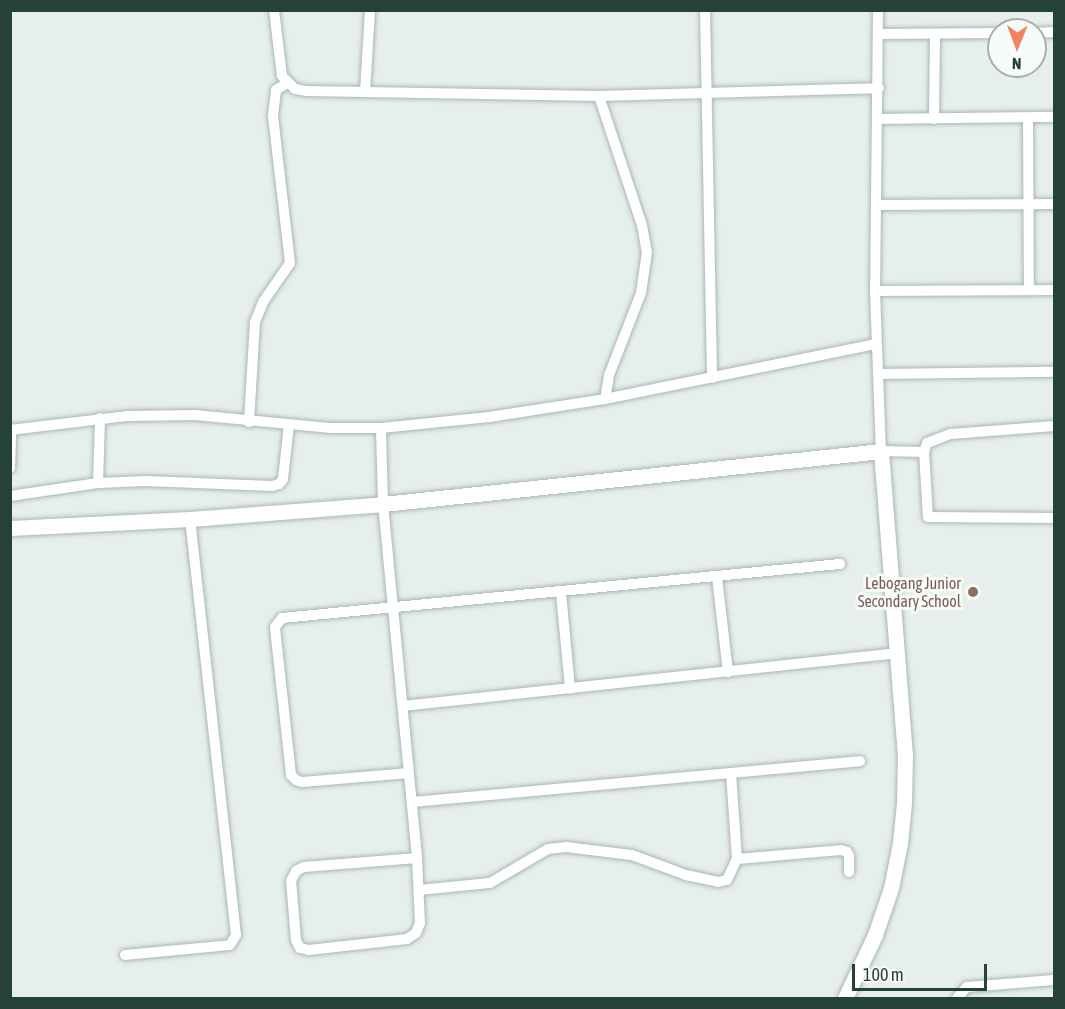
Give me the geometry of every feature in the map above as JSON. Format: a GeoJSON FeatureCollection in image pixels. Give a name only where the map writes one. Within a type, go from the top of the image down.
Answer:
{"type":"FeatureCollection","features":[{"type":"Feature","properties":{"kind":"street"},"geometry":{"type":"LineString","coordinates":[[274,10],[280,66],[287,83],[295,89],[306,91],[599,96],[879,88]]}},
{"type":"Feature","properties":{"kind":"street"},"geometry":{"type":"LineString","coordinates":[[365,92],[370,10]]}},
{"type":"Feature","properties":{"kind":"street"},"geometry":{"type":"LineString","coordinates":[[705,10],[712,378]]}},
{"type":"Feature","properties":{"kind":"street"},"geometry":{"type":"LineString","coordinates":[[845,999],[875,935],[891,888],[900,843],[905,754],[881,451],[876,344],[878,10]]}},
{"type":"Feature","properties":{"kind":"street"},"geometry":{"type":"LineString","coordinates":[[878,34],[987,33]]}},
{"type":"Feature","properties":{"kind":"street"},"geometry":{"type":"LineString","coordinates":[[934,119],[935,34]]}},
{"type":"Feature","properties":{"kind":"street"},"geometry":{"type":"LineString","coordinates":[[249,422],[255,322],[263,302],[290,263],[291,253],[273,115],[276,90],[287,83]]}},
{"type":"Feature","properties":{"kind":"street"},"geometry":{"type":"LineString","coordinates":[[599,96],[642,225],[646,252],[641,293],[609,375],[605,399]]}},
{"type":"Feature","properties":{"kind":"street"},"geometry":{"type":"LineString","coordinates":[[878,118],[1054,117]]}},
{"type":"Feature","properties":{"kind":"street"},"geometry":{"type":"LineString","coordinates":[[1028,118],[1029,290]]}},
{"type":"Feature","properties":{"kind":"street"},"geometry":{"type":"LineString","coordinates":[[877,205],[1054,204]]}},
{"type":"Feature","properties":{"kind":"street"},"geometry":{"type":"LineString","coordinates":[[875,291],[1054,290]]}},
{"type":"Feature","properties":{"kind":"street"},"geometry":{"type":"LineString","coordinates":[[10,468],[11,430],[100,418],[195,415],[249,422],[381,428],[489,417],[605,399],[876,344]]}},
{"type":"Feature","properties":{"kind":"street"},"geometry":{"type":"LineString","coordinates":[[878,374],[1054,372]]}},
{"type":"Feature","properties":{"kind":"street"},"geometry":{"type":"LineString","coordinates":[[98,483],[100,418]]}},
{"type":"Feature","properties":{"kind":"street"},"geometry":{"type":"LineString","coordinates":[[10,496],[98,483],[146,482],[272,486],[279,484],[283,479],[289,424]]}},
{"type":"Feature","properties":{"kind":"street"},"geometry":{"type":"LineString","coordinates":[[1054,426],[951,434],[927,442],[924,452],[928,517],[1054,518]]}},
{"type":"Feature","properties":{"kind":"street"},"geometry":{"type":"LineString","coordinates":[[381,428],[383,504],[417,858],[420,923],[416,933],[407,939],[309,950],[300,948],[296,940],[291,881],[296,871],[304,867],[417,858]]}},
{"type":"Feature","properties":{"kind":"street"},"geometry":{"type":"LineString","coordinates":[[10,528],[190,519],[383,504],[881,451],[924,452]]}},
{"type":"Feature","properties":{"kind":"street"},"geometry":{"type":"LineString","coordinates":[[125,955],[230,945],[236,935],[190,519]]}},
{"type":"Feature","properties":{"kind":"street"},"geometry":{"type":"LineString","coordinates":[[409,773],[302,782],[291,775],[274,627],[282,618],[561,593],[840,564]]}},
{"type":"Feature","properties":{"kind":"street"},"geometry":{"type":"LineString","coordinates":[[717,577],[728,672]]}},
{"type":"Feature","properties":{"kind":"street"},"geometry":{"type":"LineString","coordinates":[[561,593],[570,689]]}},
{"type":"Feature","properties":{"kind":"street"},"geometry":{"type":"LineString","coordinates":[[403,706],[898,653]]}},
{"type":"Feature","properties":{"kind":"street"},"geometry":{"type":"LineString","coordinates":[[412,802],[860,760]]}},
{"type":"Feature","properties":{"kind":"street"},"geometry":{"type":"LineString","coordinates":[[418,890],[490,883],[548,849],[566,847],[632,855],[686,875],[718,882],[727,880],[737,859],[731,773]]}},
{"type":"Feature","properties":{"kind":"street"},"geometry":{"type":"LineString","coordinates":[[737,859],[841,850],[847,852],[849,856],[849,872]]}},
{"type":"Feature","properties":{"kind":"street"},"geometry":{"type":"LineString","coordinates":[[957,999],[961,991],[967,987],[1054,980]]}},
{"type":"Feature","properties":{"kind":"place","name":"Lebogang Junior Secondary School"},"geometry":{"type":"Point","coordinates":[973,592]}}]}
